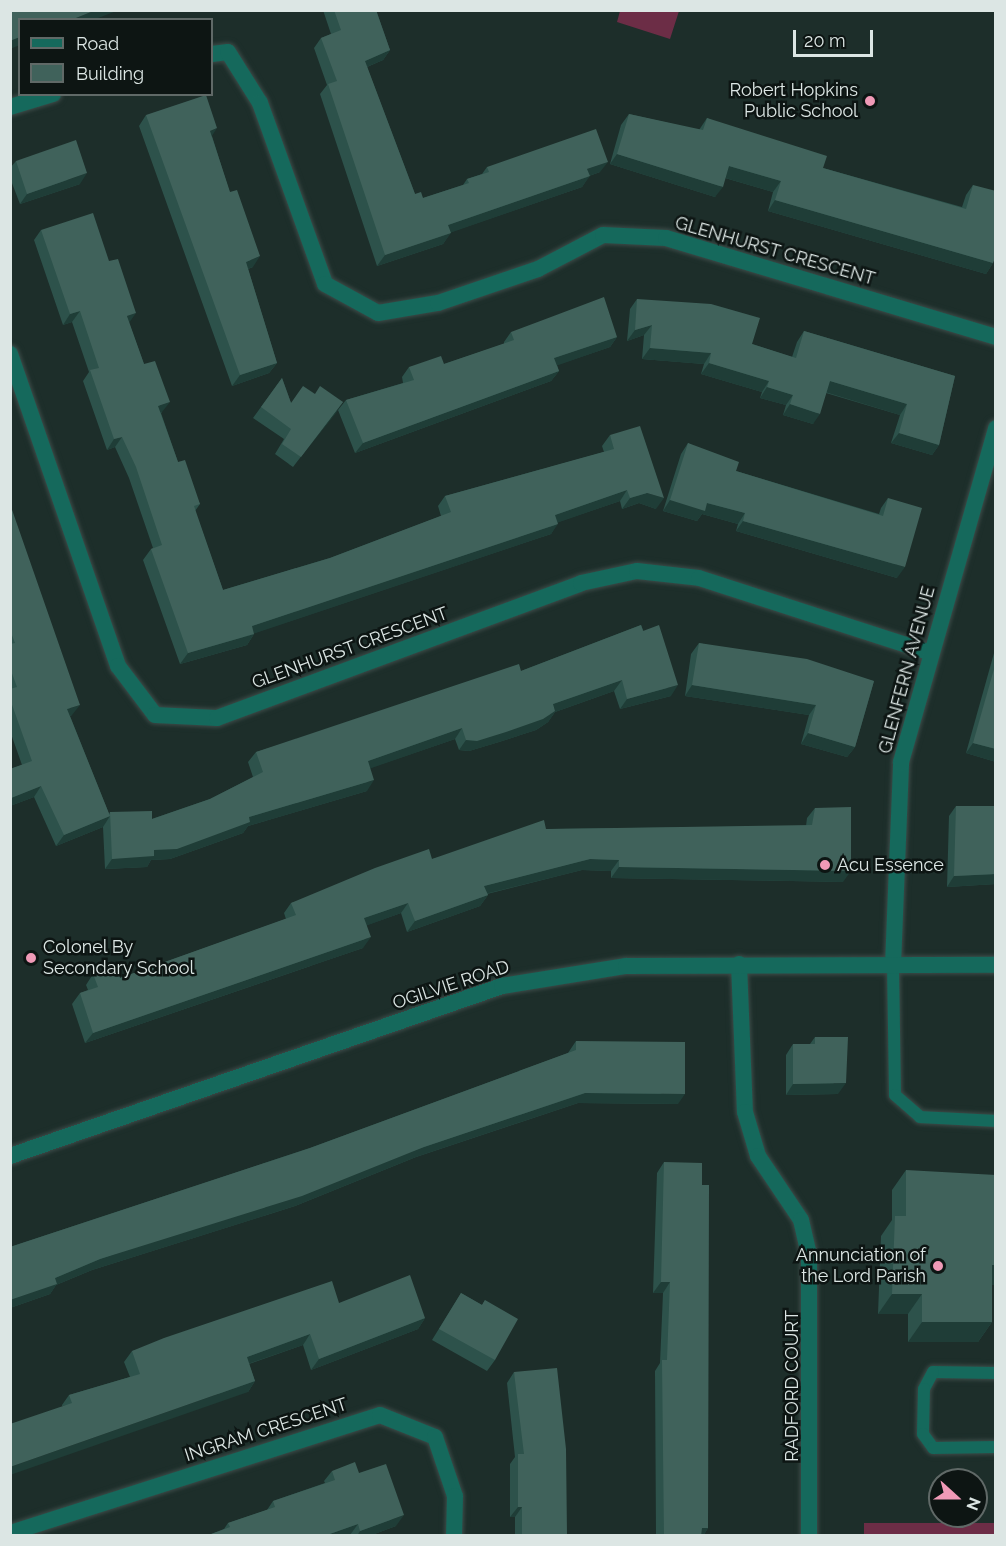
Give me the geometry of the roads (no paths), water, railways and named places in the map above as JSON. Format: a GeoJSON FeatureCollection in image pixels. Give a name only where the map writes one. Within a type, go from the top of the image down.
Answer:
{"type":"FeatureCollection","features":[{"type":"Feature","properties":{"kind":"street","name":"GLENHURST CRESCENT"},"geometry":{"type":"LineString","coordinates":[[213,54],[228,52],[260,103],[325,284],[378,313],[438,303],[538,269],[603,235],[666,238],[996,337]]}},
{"type":"Feature","properties":{"kind":"street"},"geometry":{"type":"LineString","coordinates":[[10,107],[46,96]]}},
{"type":"Feature","properties":{"kind":"street","name":"GLENHURST CRESCENT"},"geometry":{"type":"LineString","coordinates":[[10,354],[118,666],[154,715],[218,718],[581,583],[637,571],[699,578],[931,653]]}},
{"type":"Feature","properties":{"kind":"street","name":"GLENFERN AVENUE"},"geometry":{"type":"LineString","coordinates":[[893,965],[901,762],[996,428]]}},
{"type":"Feature","properties":{"kind":"street","name":"RADFORD COURT"},"geometry":{"type":"LineString","coordinates":[[739,964],[745,1112],[758,1156],[801,1220],[809,1254],[809,1536]]}},
{"type":"Feature","properties":{"kind":"street","name":"OGILVIE ROAD"},"geometry":{"type":"LineString","coordinates":[[10,1156],[502,986],[626,966],[996,964]]}},
{"type":"Feature","properties":{"kind":"street","name":"INGRAM CRESCENT"},"geometry":{"type":"LineString","coordinates":[[10,1533],[380,1414],[435,1437],[455,1496],[454,1536]]}},
{"type":"Feature","properties":{"kind":"lane"},"geometry":{"type":"LineString","coordinates":[[893,965],[895,1095],[920,1117],[944,1122],[996,1121]]}},
{"type":"Feature","properties":{"kind":"lane"},"geometry":{"type":"LineString","coordinates":[[996,1373],[933,1372],[924,1389],[922,1434],[933,1448],[996,1448]]}},
{"type":"Feature","properties":{"kind":"place","name":"Robert Hopkins Public School"},"geometry":{"type":"Point","coordinates":[870,101]}},
{"type":"Feature","properties":{"kind":"place","name":"Acu Essence"},"geometry":{"type":"Point","coordinates":[825,865]}},
{"type":"Feature","properties":{"kind":"place","name":"Colonel By Secondary School"},"geometry":{"type":"Point","coordinates":[31,958]}},
{"type":"Feature","properties":{"kind":"place","name":"Annunciation of the Lord Parish"},"geometry":{"type":"Point","coordinates":[938,1266]}}]}
